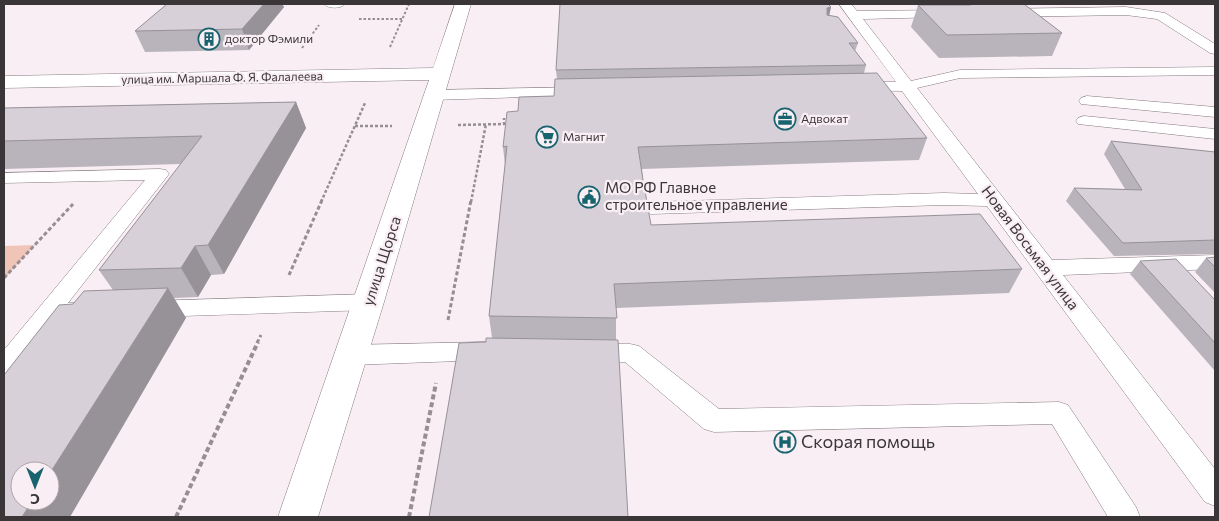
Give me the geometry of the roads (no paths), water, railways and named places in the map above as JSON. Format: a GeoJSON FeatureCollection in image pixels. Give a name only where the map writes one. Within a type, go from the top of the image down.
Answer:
{"type":"FeatureCollection","features":[{"type":"Feature","properties":{"kind":"street","name":"улица Щорса"},"geometry":{"type":"LineString","coordinates":[[298,517],[369,302],[436,84],[463,4]]}},
{"type":"Feature","properties":{"kind":"street","name":"улица им. Маршала Ф. Я. Фалалеева"},"geometry":{"type":"LineString","coordinates":[[4,82],[378,75],[436,84]]}},
{"type":"Feature","properties":{"kind":"lane"},"geometry":{"type":"LineString","coordinates":[[330,4],[339,4]]}},
{"type":"Feature","properties":{"kind":"lane"},"geometry":{"type":"LineString","coordinates":[[1110,4],[1168,25]]}},
{"type":"Feature","properties":{"kind":"lane"},"geometry":{"type":"LineString","coordinates":[[849,9],[954,13]]}},
{"type":"Feature","properties":{"kind":"lane","name":"Новая Восьмая улица"},"geometry":{"type":"LineString","coordinates":[[849,9],[1215,492]]}},
{"type":"Feature","properties":{"kind":"lane"},"geometry":{"type":"LineString","coordinates":[[989,13],[1126,11],[1161,16],[1215,50]]}},
{"type":"Feature","properties":{"kind":"lane"},"geometry":{"type":"LineString","coordinates":[[845,26],[862,26]]}},
{"type":"Feature","properties":{"kind":"lane"},"geometry":{"type":"LineString","coordinates":[[847,87],[907,86],[952,74],[1215,70]]}},
{"type":"Feature","properties":{"kind":"lane"},"geometry":{"type":"LineString","coordinates":[[436,84],[598,92]]}},
{"type":"Feature","properties":{"kind":"lane"},"geometry":{"type":"LineString","coordinates":[[1087,101],[1215,112]]}},
{"type":"Feature","properties":{"kind":"lane"},"geometry":{"type":"LineString","coordinates":[[1084,121],[1215,134]]}},
{"type":"Feature","properties":{"kind":"lane"},"geometry":{"type":"LineString","coordinates":[[4,178],[160,174],[4,368]]}},
{"type":"Feature","properties":{"kind":"lane"},"geometry":{"type":"LineString","coordinates":[[651,208],[944,199],[993,200]]}},
{"type":"Feature","properties":{"kind":"lane"},"geometry":{"type":"LineString","coordinates":[[1045,268],[1215,262]]}},
{"type":"Feature","properties":{"kind":"lane"},"geometry":{"type":"LineString","coordinates":[[1172,264],[1190,283]]}},
{"type":"Feature","properties":{"kind":"lane"},"geometry":{"type":"LineString","coordinates":[[48,312],[369,302]]}},
{"type":"Feature","properties":{"kind":"lane"},"geometry":{"type":"LineString","coordinates":[[351,354],[508,351]]}},
{"type":"Feature","properties":{"kind":"lane"},"geometry":{"type":"LineString","coordinates":[[564,352],[630,353],[714,420],[1060,413],[1125,517]]}},
{"type":"Feature","properties":{"kind":"place","name":"доктор Фэмили"},"geometry":{"type":"Point","coordinates":[209,39]}},
{"type":"Feature","properties":{"kind":"place","name":"Адвокат"},"geometry":{"type":"Point","coordinates":[785,119]}},
{"type":"Feature","properties":{"kind":"place","name":"Магнит"},"geometry":{"type":"Point","coordinates":[547,137]}},
{"type":"Feature","properties":{"kind":"place","name":"МО РФ Главное строительное управление"},"geometry":{"type":"Point","coordinates":[589,197]}},
{"type":"Feature","properties":{"kind":"place","name":"Скорая помощь"},"geometry":{"type":"Point","coordinates":[785,442]}}]}
